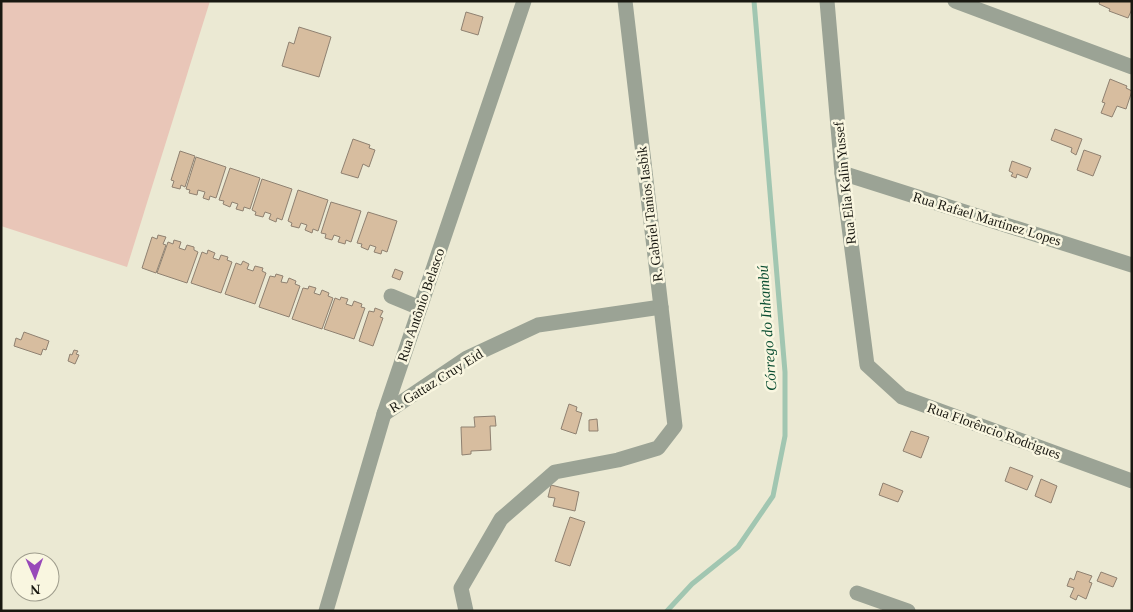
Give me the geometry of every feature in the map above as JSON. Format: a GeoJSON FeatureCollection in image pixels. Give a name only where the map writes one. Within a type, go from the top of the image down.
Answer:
{"type":"FeatureCollection","features":[{"type":"Feature","properties":{"kind":"street","name":"Rua Antônio Belasco"},"geometry":{"type":"LineString","coordinates":[[326,611],[384,414],[524,1]]}},
{"type":"Feature","properties":{"kind":"street","name":"R. Gabriel Tanios Iasbik"},"geometry":{"type":"LineString","coordinates":[[466,611],[461,588],[501,520],[555,472],[618,460],[658,448],[675,426],[625,1]]}},
{"type":"Feature","properties":{"kind":"street","name":"Rua Elia Kalin Yussef"},"geometry":{"type":"LineString","coordinates":[[827,1],[842,173],[867,364]]}},
{"type":"Feature","properties":{"kind":"street"},"geometry":{"type":"LineString","coordinates":[[955,1],[993,8],[1132,67]]}},
{"type":"Feature","properties":{"kind":"street","name":"Rua Rafael Martinez Lopes"},"geometry":{"type":"LineString","coordinates":[[842,173],[1132,265]]}},
{"type":"Feature","properties":{"kind":"street"},"geometry":{"type":"LineString","coordinates":[[391,296],[420,308]]}},
{"type":"Feature","properties":{"kind":"street","name":"R. Gattaz Cruy Eid"},"geometry":{"type":"LineString","coordinates":[[384,414],[467,358],[538,325],[661,307]]}},
{"type":"Feature","properties":{"kind":"street","name":"Rua Florêncio Rodrigues"},"geometry":{"type":"LineString","coordinates":[[867,364],[902,397],[1132,481]]}},
{"type":"Feature","properties":{"kind":"street"},"geometry":{"type":"LineString","coordinates":[[857,593],[908,611]]}},
{"type":"Feature","properties":{"kind":"shaded area"},"geometry":{"type":"Polygon","coordinates":[[[1,1],[210,1],[127,267],[1,226],[1,1]]]}},
{"type":"Feature","properties":{"kind":"building"},"geometry":{"type":"Polygon","coordinates":[[[1100,1],[1132,1],[1132,9],[1128,18],[1109,11],[1110,9],[1099,4],[1100,1]]]}},
{"type":"Feature","properties":{"kind":"building"},"geometry":{"type":"Polygon","coordinates":[[[466,12],[483,17],[478,35],[461,30],[466,12]]]}},
{"type":"Feature","properties":{"kind":"building"},"geometry":{"type":"Polygon","coordinates":[[[299,27],[331,37],[319,77],[282,66],[289,42],[294,44],[299,27]]]}},
{"type":"Feature","properties":{"kind":"building"},"geometry":{"type":"Polygon","coordinates":[[[1110,79],[1127,86],[1126,88],[1132,91],[1126,109],[1117,106],[1112,117],[1101,113],[1105,103],[1102,102],[1110,79]]]}},
{"type":"Feature","properties":{"kind":"building"},"geometry":{"type":"Polygon","coordinates":[[[1055,129],[1082,139],[1076,155],[1071,152],[1072,148],[1051,140],[1055,129]]]}},
{"type":"Feature","properties":{"kind":"building"},"geometry":{"type":"Polygon","coordinates":[[[353,139],[370,145],[369,148],[375,150],[369,167],[363,164],[358,178],[341,173],[353,139]]]}},
{"type":"Feature","properties":{"kind":"building"},"geometry":{"type":"Polygon","coordinates":[[[1084,150],[1101,156],[1093,176],[1077,170],[1084,150]]]}},
{"type":"Feature","properties":{"kind":"building"},"geometry":{"type":"Polygon","coordinates":[[[180,151],[195,156],[185,187],[181,185],[180,189],[172,187],[174,181],[171,180],[180,151]]]}},
{"type":"Feature","properties":{"kind":"building"},"geometry":{"type":"Polygon","coordinates":[[[196,157],[226,167],[216,198],[210,196],[209,200],[203,198],[205,192],[198,190],[197,195],[189,193],[190,190],[186,189],[196,157]]]}},
{"type":"Feature","properties":{"kind":"building"},"geometry":{"type":"Polygon","coordinates":[[[1012,161],[1031,168],[1027,178],[1017,174],[1016,178],[1011,176],[1013,173],[1009,171],[1012,161]]]}},
{"type":"Feature","properties":{"kind":"building"},"geometry":{"type":"Polygon","coordinates":[[[230,168],[260,178],[250,209],[244,207],[243,211],[236,209],[238,204],[232,202],[230,207],[223,204],[224,201],[219,200],[230,168]]]}},
{"type":"Feature","properties":{"kind":"building"},"geometry":{"type":"Polygon","coordinates":[[[262,179],[292,189],[282,220],[277,218],[276,222],[269,219],[271,214],[265,212],[263,217],[255,215],[256,212],[252,210],[262,179]]]}},
{"type":"Feature","properties":{"kind":"building"},"geometry":{"type":"Polygon","coordinates":[[[298,190],[328,200],[318,231],[313,229],[312,233],[305,230],[307,225],[301,223],[299,228],[291,226],[292,223],[288,221],[298,190]]]}},
{"type":"Feature","properties":{"kind":"building"},"geometry":{"type":"Polygon","coordinates":[[[331,202],[361,211],[351,242],[346,240],[345,244],[338,242],[340,237],[334,235],[332,240],[325,238],[326,234],[321,233],[331,202]]]}},
{"type":"Feature","properties":{"kind":"building"},"geometry":{"type":"Polygon","coordinates":[[[368,212],[397,221],[387,252],[382,250],[381,254],[374,252],[376,247],[370,245],[368,250],[361,247],[362,244],[357,243],[368,212]]]}},
{"type":"Feature","properties":{"kind":"building"},"geometry":{"type":"Polygon","coordinates":[[[158,235],[166,237],[163,244],[166,245],[156,273],[142,268],[152,237],[157,239],[158,235]]]}},
{"type":"Feature","properties":{"kind":"building"},"geometry":{"type":"Polygon","coordinates":[[[174,240],[181,242],[179,248],[185,250],[187,245],[194,247],[194,250],[198,252],[187,283],[157,273],[168,242],[173,244],[174,240]]]}},
{"type":"Feature","properties":{"kind":"building"},"geometry":{"type":"Polygon","coordinates":[[[208,250],[215,253],[213,258],[219,260],[221,255],[228,257],[227,260],[232,262],[221,293],[191,283],[202,252],[207,254],[208,250]]]}},
{"type":"Feature","properties":{"kind":"building"},"geometry":{"type":"Polygon","coordinates":[[[243,261],[249,264],[247,269],[253,271],[255,266],[263,268],[262,271],[266,273],[255,304],[225,294],[236,263],[241,265],[243,261]]]}},
{"type":"Feature","properties":{"kind":"building"},"geometry":{"type":"Polygon","coordinates":[[[395,269],[403,272],[400,280],[392,277],[395,269]]]}},
{"type":"Feature","properties":{"kind":"building"},"geometry":{"type":"Polygon","coordinates":[[[276,274],[283,276],[281,282],[287,283],[289,278],[296,281],[295,284],[300,286],[289,317],[259,307],[270,276],[275,277],[276,274]]]}},
{"type":"Feature","properties":{"kind":"building"},"geometry":{"type":"Polygon","coordinates":[[[309,286],[316,288],[314,293],[320,295],[322,290],[329,293],[328,296],[333,298],[322,329],[292,319],[303,288],[308,289],[309,286]]]}},
{"type":"Feature","properties":{"kind":"building"},"geometry":{"type":"Polygon","coordinates":[[[341,297],[348,299],[346,304],[352,306],[354,301],[362,304],[361,307],[365,308],[354,339],[324,329],[335,298],[340,300],[341,297]]]}},
{"type":"Feature","properties":{"kind":"building"},"geometry":{"type":"Polygon","coordinates":[[[375,308],[383,311],[380,317],[383,318],[373,346],[359,341],[369,311],[374,312],[375,308]]]}},
{"type":"Feature","properties":{"kind":"building"},"geometry":{"type":"Polygon","coordinates":[[[24,332],[49,341],[46,350],[43,349],[41,355],[14,346],[16,338],[21,340],[24,332]]]}},
{"type":"Feature","properties":{"kind":"building"},"geometry":{"type":"Polygon","coordinates":[[[74,350],[78,351],[76,354],[79,355],[75,364],[68,361],[70,354],[72,355],[74,350]]]}},
{"type":"Feature","properties":{"kind":"building"},"geometry":{"type":"Polygon","coordinates":[[[569,404],[577,407],[576,411],[582,413],[576,434],[561,429],[569,404]]]}},
{"type":"Feature","properties":{"kind":"building"},"geometry":{"type":"Polygon","coordinates":[[[495,416],[496,426],[490,426],[491,450],[471,451],[471,454],[462,455],[461,427],[475,427],[474,417],[495,416]]]}},
{"type":"Feature","properties":{"kind":"building"},"geometry":{"type":"Polygon","coordinates":[[[597,419],[598,431],[589,431],[589,420],[597,419]]]}},
{"type":"Feature","properties":{"kind":"building"},"geometry":{"type":"Polygon","coordinates":[[[911,431],[929,437],[921,458],[903,451],[911,431]]]}},
{"type":"Feature","properties":{"kind":"building"},"geometry":{"type":"Polygon","coordinates":[[[1010,467],[1033,476],[1027,490],[1005,481],[1010,467]]]}},
{"type":"Feature","properties":{"kind":"building"},"geometry":{"type":"Polygon","coordinates":[[[1041,479],[1057,486],[1051,503],[1035,496],[1041,479]]]}},
{"type":"Feature","properties":{"kind":"building"},"geometry":{"type":"Polygon","coordinates":[[[883,483],[903,491],[898,502],[879,495],[883,483]]]}},
{"type":"Feature","properties":{"kind":"building"},"geometry":{"type":"Polygon","coordinates":[[[551,485],[579,492],[575,511],[553,506],[555,498],[548,497],[551,485]]]}},
{"type":"Feature","properties":{"kind":"building"},"geometry":{"type":"Polygon","coordinates":[[[570,517],[585,522],[570,566],[555,561],[570,517]]]}},
{"type":"Feature","properties":{"kind":"building"},"geometry":{"type":"Polygon","coordinates":[[[1077,571],[1092,576],[1089,582],[1092,583],[1086,599],[1078,595],[1076,600],[1070,597],[1074,588],[1067,586],[1070,578],[1074,580],[1077,571]]]}},
{"type":"Feature","properties":{"kind":"building"},"geometry":{"type":"Polygon","coordinates":[[[1101,572],[1117,578],[1113,587],[1097,581],[1101,572]]]}},
{"type":"Feature","properties":{"kind":"waterway","name":"Córrego do Inhambú"},"geometry":{"type":"LineString","coordinates":[[667,611],[692,584],[738,547],[773,496],[785,436],[785,372],[754,1]]}}]}
